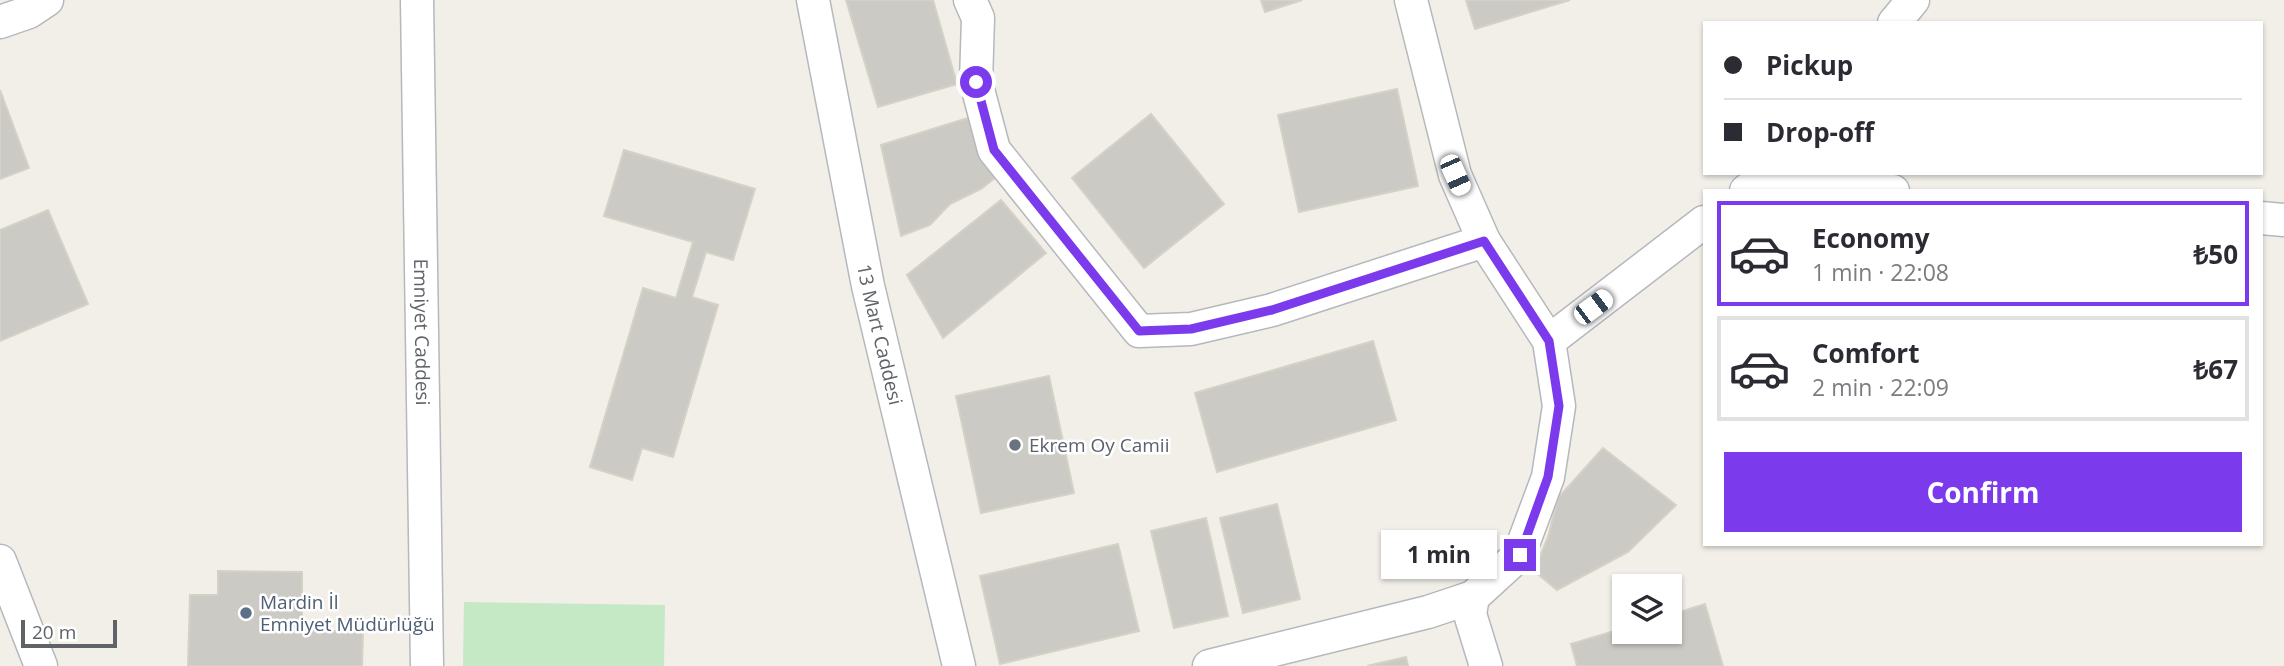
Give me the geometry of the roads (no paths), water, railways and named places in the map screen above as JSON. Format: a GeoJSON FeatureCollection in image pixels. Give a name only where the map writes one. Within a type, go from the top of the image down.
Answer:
{"type":"FeatureCollection","features":[{"type":"Feature","properties":{"kind":"street"},"geometry":{"type":"LineString","coordinates":[[0,22],[29,12],[47,0]]}},
{"type":"Feature","properties":{"kind":"street","name":"Emniyet Caddesi"},"geometry":{"type":"LineString","coordinates":[[417,0],[427,666]]}},
{"type":"Feature","properties":{"kind":"street","name":"13 Mart Caddesi"},"geometry":{"type":"LineString","coordinates":[[813,0],[868,286],[959,666]]}},
{"type":"Feature","properties":{"kind":"street"},"geometry":{"type":"LineString","coordinates":[[970,0],[978,18],[976,82],[994,150],[1139,331],[1191,329],[1272,310],[1484,241]]}},
{"type":"Feature","properties":{"kind":"street"},"geometry":{"type":"LineString","coordinates":[[1209,666],[1428,612],[1473,597],[1520,555],[1548,477],[1559,406],[1549,341],[1484,241],[1455,175],[1411,0]]}},
{"type":"Feature","properties":{"kind":"street"},"geometry":{"type":"LineString","coordinates":[[1896,21],[1913,0]]}},
{"type":"Feature","properties":{"kind":"street"},"geometry":{"type":"LineString","coordinates":[[1759,180],[1858,189]]}},
{"type":"Feature","properties":{"kind":"street"},"geometry":{"type":"LineString","coordinates":[[2263,218],[2284,220]]}},
{"type":"Feature","properties":{"kind":"street"},"geometry":{"type":"LineString","coordinates":[[1549,341],[1703,223]]}},
{"type":"Feature","properties":{"kind":"street"},"geometry":{"type":"LineString","coordinates":[[0,561],[41,666]]}},
{"type":"Feature","properties":{"kind":"street"},"geometry":{"type":"LineString","coordinates":[[1473,597],[1470,614],[1486,666]]}},
{"type":"Feature","properties":{"kind":"place","name":"Ekrem Oy Camii"},"geometry":{"type":"Point","coordinates":[1015,445]}},
{"type":"Feature","properties":{"kind":"place","name":"Mardin İl Emniyet Müdürlüğü"},"geometry":{"type":"Point","coordinates":[246,613]}}]}
